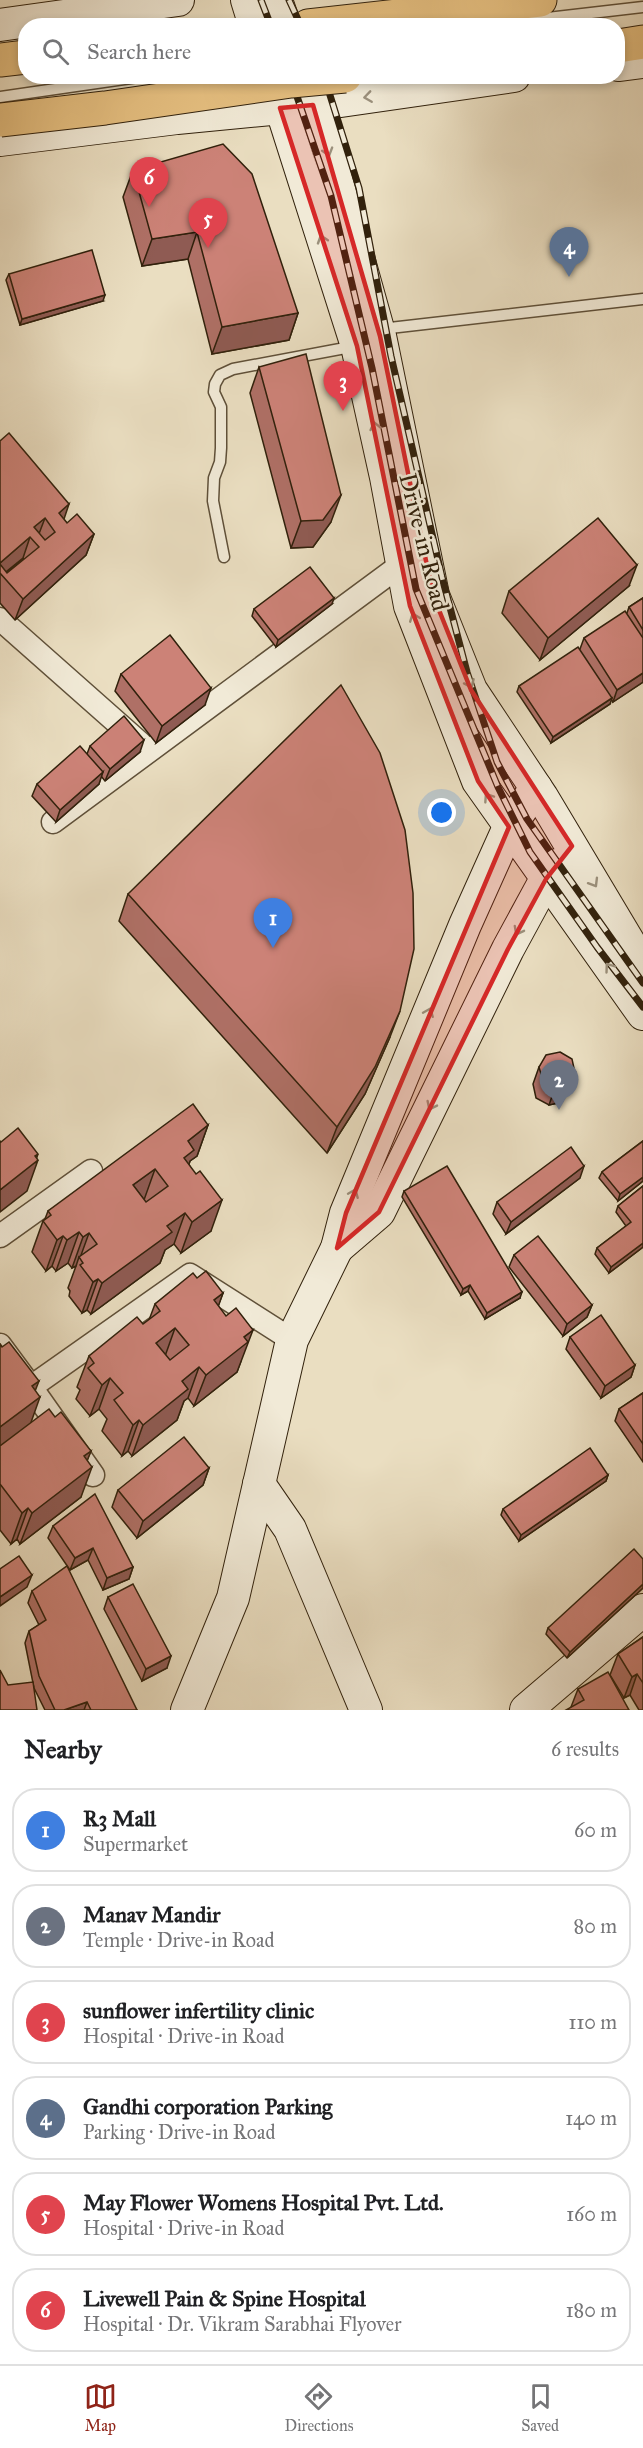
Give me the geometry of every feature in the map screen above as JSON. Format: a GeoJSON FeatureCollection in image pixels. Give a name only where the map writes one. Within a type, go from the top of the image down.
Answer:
{"type":"FeatureCollection","features":[{"type":"Feature","properties":{"kind":"main road"},"geometry":{"type":"LineString","coordinates":[[379,18],[540,0]]}},
{"type":"Feature","properties":{"kind":"main road"},"geometry":{"type":"LineString","coordinates":[[625,45],[643,42]]}},
{"type":"Feature","properties":{"kind":"main road"},"geometry":{"type":"LineString","coordinates":[[0,60],[18,58]]}},
{"type":"Feature","properties":{"kind":"main road"},"geometry":{"type":"LineString","coordinates":[[0,120],[105,108],[270,84]]}},
{"type":"Feature","properties":{"kind":"street"},"geometry":{"type":"LineString","coordinates":[[23,18],[55,8],[178,0]]}},
{"type":"Feature","properties":{"kind":"street"},"geometry":{"type":"LineString","coordinates":[[247,0],[253,18]]}},
{"type":"Feature","properties":{"kind":"street"},"geometry":{"type":"LineString","coordinates":[[276,0],[282,18]]}},
{"type":"Feature","properties":{"kind":"street"},"geometry":{"type":"LineString","coordinates":[[0,25],[18,19]]}},
{"type":"Feature","properties":{"kind":"street"},"geometry":{"type":"LineString","coordinates":[[625,64],[643,62]]}},
{"type":"Feature","properties":{"kind":"street"},"geometry":{"type":"LineString","coordinates":[[273,84],[280,108],[368,337],[386,477],[410,606],[478,781],[643,1014]]}},
{"type":"Feature","properties":{"kind":"street"},"geometry":{"type":"LineString","coordinates":[[0,140],[280,108],[308,91],[404,84]]}},
{"type":"Feature","properties":{"kind":"street","name":"Drive-in Road"},"geometry":{"type":"LineString","coordinates":[[308,91],[328,150],[368,337],[433,594],[471,690],[536,788],[640,954]]}},
{"type":"Feature","properties":{"kind":"street"},"geometry":{"type":"LineString","coordinates":[[53,822],[402,564]]}},
{"type":"Feature","properties":{"kind":"street"},"geometry":{"type":"LineString","coordinates":[[0,619],[150,751]]}},
{"type":"Feature","properties":{"kind":"street"},"geometry":{"type":"LineString","coordinates":[[187,1710],[233,1598],[292,1340],[337,1248],[350,1202],[465,925],[509,827],[536,788]]}},
{"type":"Feature","properties":{"kind":"street"},"geometry":{"type":"LineString","coordinates":[[337,1248],[379,1212],[508,949],[546,879],[572,846]]}},
{"type":"Feature","properties":{"kind":"street"},"geometry":{"type":"LineString","coordinates":[[0,1236],[91,1171]]}},
{"type":"Feature","properties":{"kind":"street"},"geometry":{"type":"LineString","coordinates":[[31,1387],[190,1275],[292,1340]]}},
{"type":"Feature","properties":{"kind":"street"},"geometry":{"type":"LineString","coordinates":[[0,1345],[93,1475]]}},
{"type":"Feature","properties":{"kind":"street"},"geometry":{"type":"LineString","coordinates":[[260,1484],[290,1529],[366,1710]]}},
{"type":"Feature","properties":{"kind":"street"},"geometry":{"type":"LineString","coordinates":[[526,1710],[643,1610]]}},
{"type":"Feature","properties":{"kind":"lane"},"geometry":{"type":"LineString","coordinates":[[548,18],[643,7]]}},
{"type":"Feature","properties":{"kind":"lane"},"geometry":{"type":"LineString","coordinates":[[0,97],[90,84]]}},
{"type":"Feature","properties":{"kind":"lane"},"geometry":{"type":"LineString","coordinates":[[224,557],[213,501],[214,478],[220,462],[221,448],[221,407],[214,393],[214,384],[220,375],[233,369],[368,337],[643,299]]}},
{"type":"Feature","properties":{"kind":"highlighted area"},"geometry":{"type":"Polygon","coordinates":[[[313,105],[380,336],[433,595],[471,690],[572,846],[546,879],[508,949],[379,1212],[337,1248],[346,1213],[509,827],[478,781],[410,606],[357,346],[280,108],[313,105]]]}},
{"type":"Feature","properties":{"kind":"building"},"geometry":{"type":"Polygon","coordinates":[[[223,144],[252,174],[298,313],[222,327],[197,232],[152,239],[133,170],[223,144]]]}},
{"type":"Feature","properties":{"kind":"building"},"geometry":{"type":"Polygon","coordinates":[[[92,250],[105,295],[22,319],[9,274],[92,250]]]}},
{"type":"Feature","properties":{"kind":"building"},"geometry":{"type":"Polygon","coordinates":[[[306,354],[341,495],[323,520],[301,521],[259,367],[306,354]]]}},
{"type":"Feature","properties":{"kind":"building"},"geometry":{"type":"Polygon","coordinates":[[[9,433],[69,504],[59,513],[67,523],[77,514],[94,534],[23,599],[0,573],[0,564],[7,573],[39,547],[30,537],[0,563],[0,441],[9,433]],[[45,518],[34,527],[45,540],[55,532],[45,518]]]}},
{"type":"Feature","properties":{"kind":"building"},"geometry":{"type":"Polygon","coordinates":[[[598,518],[637,565],[548,638],[509,591],[598,518]]]}},
{"type":"Feature","properties":{"kind":"building"},"geometry":{"type":"Polygon","coordinates":[[[310,567],[334,598],[278,640],[254,609],[310,567]]]}},
{"type":"Feature","properties":{"kind":"building"},"geometry":{"type":"Polygon","coordinates":[[[643,598],[643,630],[629,607],[643,598]]]}},
{"type":"Feature","properties":{"kind":"building"},"geometry":{"type":"Polygon","coordinates":[[[625,611],[643,638],[643,673],[617,690],[584,638],[625,611]]]}},
{"type":"Feature","properties":{"kind":"building"},"geometry":{"type":"Polygon","coordinates":[[[170,635],[211,688],[162,726],[121,674],[170,635]]]}},
{"type":"Feature","properties":{"kind":"building"},"geometry":{"type":"Polygon","coordinates":[[[578,647],[612,698],[553,737],[519,686],[578,647]]]}},
{"type":"Feature","properties":{"kind":"building"},"geometry":{"type":"Polygon","coordinates":[[[341,685],[380,753],[405,830],[413,893],[414,949],[400,1011],[375,1067],[337,1127],[128,894],[341,685]]]}},
{"type":"Feature","properties":{"kind":"building"},"geometry":{"type":"Polygon","coordinates":[[[124,716],[144,740],[110,769],[90,746],[124,716]]]}},
{"type":"Feature","properties":{"kind":"building"},"geometry":{"type":"Polygon","coordinates":[[[80,746],[103,772],[60,810],[37,784],[80,746]]]}},
{"type":"Feature","properties":{"kind":"building"},"geometry":{"type":"Polygon","coordinates":[[[560,1052],[572,1059],[575,1073],[568,1085],[555,1088],[543,1081],[539,1067],[546,1055],[560,1052]]]}},
{"type":"Feature","properties":{"kind":"building"},"geometry":{"type":"Polygon","coordinates":[[[193,1104],[208,1125],[188,1141],[194,1150],[184,1158],[196,1174],[200,1171],[222,1200],[192,1222],[185,1213],[167,1226],[172,1232],[102,1283],[98,1279],[93,1282],[80,1265],[83,1263],[79,1257],[97,1244],[89,1233],[83,1237],[79,1232],[67,1240],[63,1236],[57,1240],[43,1221],[51,1215],[48,1211],[193,1104]],[[155,1169],[133,1185],[146,1202],[168,1186],[155,1169]]]}},
{"type":"Feature","properties":{"kind":"building"},"geometry":{"type":"Polygon","coordinates":[[[18,1128],[38,1154],[35,1156],[38,1160],[0,1190],[0,1141],[18,1128]]]}},
{"type":"Feature","properties":{"kind":"building"},"geometry":{"type":"Polygon","coordinates":[[[643,1141],[643,1177],[620,1194],[602,1172],[643,1141]]]}},
{"type":"Feature","properties":{"kind":"building"},"geometry":{"type":"Polygon","coordinates":[[[571,1147],[584,1166],[511,1222],[497,1202],[571,1147]]]}},
{"type":"Feature","properties":{"kind":"building"},"geometry":{"type":"Polygon","coordinates":[[[447,1166],[522,1292],[487,1313],[470,1285],[463,1289],[404,1191],[447,1166]]]}},
{"type":"Feature","properties":{"kind":"building"},"geometry":{"type":"Polygon","coordinates":[[[643,1186],[643,1243],[611,1267],[597,1248],[631,1222],[618,1206],[643,1186]]]}},
{"type":"Feature","properties":{"kind":"building"},"geometry":{"type":"Polygon","coordinates":[[[538,1236],[592,1305],[567,1324],[514,1255],[538,1236]]]}},
{"type":"Feature","properties":{"kind":"building"},"geometry":{"type":"Polygon","coordinates":[[[206,1271],[223,1293],[214,1300],[226,1316],[236,1308],[253,1330],[244,1337],[248,1342],[206,1375],[199,1367],[182,1381],[188,1389],[143,1425],[139,1420],[133,1425],[114,1400],[123,1393],[110,1378],[102,1385],[88,1368],[94,1363],[89,1356],[137,1317],[143,1324],[160,1311],[155,1304],[193,1273],[197,1278],[206,1271]],[[175,1328],[156,1343],[170,1360],[189,1345],[175,1328]]]}},
{"type":"Feature","properties":{"kind":"building"},"geometry":{"type":"Polygon","coordinates":[[[601,1315],[635,1365],[605,1386],[570,1337],[601,1315]]]}},
{"type":"Feature","properties":{"kind":"building"},"geometry":{"type":"Polygon","coordinates":[[[9,1342],[39,1381],[32,1386],[40,1397],[0,1427],[0,1344],[2,1347],[9,1342]]]}},
{"type":"Feature","properties":{"kind":"building"},"geometry":{"type":"Polygon","coordinates":[[[643,1393],[643,1444],[619,1409],[643,1393]]]}},
{"type":"Feature","properties":{"kind":"building"},"geometry":{"type":"Polygon","coordinates":[[[49,1409],[55,1417],[61,1412],[91,1451],[84,1456],[92,1467],[32,1513],[28,1508],[22,1513],[0,1484],[0,1446],[49,1409]]]}},
{"type":"Feature","properties":{"kind":"building"},"geometry":{"type":"Polygon","coordinates":[[[184,1437],[209,1468],[143,1521],[118,1490],[184,1437]]]}},
{"type":"Feature","properties":{"kind":"building"},"geometry":{"type":"Polygon","coordinates":[[[590,1448],[608,1475],[521,1535],[503,1509],[590,1448]]]}},
{"type":"Feature","properties":{"kind":"building"},"geometry":{"type":"Polygon","coordinates":[[[95,1494],[133,1567],[107,1578],[93,1548],[75,1558],[53,1526],[95,1494]]]}},
{"type":"Feature","properties":{"kind":"building"},"geometry":{"type":"Polygon","coordinates":[[[634,1549],[643,1559],[643,1584],[570,1652],[548,1628],[634,1549]]]}},
{"type":"Feature","properties":{"kind":"building"},"geometry":{"type":"Polygon","coordinates":[[[19,1556],[32,1575],[0,1597],[0,1569],[19,1556]]]}},
{"type":"Feature","properties":{"kind":"building"},"geometry":{"type":"Polygon","coordinates":[[[67,1566],[137,1710],[91,1710],[87,1702],[64,1710],[55,1710],[39,1676],[29,1631],[46,1620],[32,1591],[67,1566]]]}},
{"type":"Feature","properties":{"kind":"building"},"geometry":{"type":"Polygon","coordinates":[[[133,1584],[171,1656],[146,1669],[108,1597],[133,1584]]]}},
{"type":"Feature","properties":{"kind":"building"},"geometry":{"type":"Polygon","coordinates":[[[643,1637],[643,1683],[637,1674],[632,1677],[618,1654],[643,1637]]]}},
{"type":"Feature","properties":{"kind":"building"},"geometry":{"type":"Polygon","coordinates":[[[0,1670],[8,1685],[33,1682],[37,1710],[0,1710],[0,1670]]]}},
{"type":"Feature","properties":{"kind":"building"},"geometry":{"type":"Polygon","coordinates":[[[608,1672],[629,1710],[566,1710],[584,1700],[578,1689],[608,1672]]]}},
{"type":"Feature","properties":{"kind":"railway"},"geometry":{"type":"LineString","coordinates":[[261,0],[268,18]]}},
{"type":"Feature","properties":{"kind":"railway"},"geometry":{"type":"LineString","coordinates":[[289,0],[297,18]]}},
{"type":"Feature","properties":{"kind":"railway"},"geometry":{"type":"LineString","coordinates":[[293,84],[331,196],[372,368],[416,589],[498,787],[530,852],[597,947],[643,1007]]}},
{"type":"Feature","properties":{"kind":"railway"},"geometry":{"type":"LineString","coordinates":[[326,84],[359,188],[391,356],[442,577],[467,672],[497,762],[527,819],[643,983]]}},
{"type":"Feature","properties":{"kind":"place","name":"Livewell Pain & Spine Hospital"},"geometry":{"type":"Point","coordinates":[149,207]}},
{"type":"Feature","properties":{"kind":"place","name":"May Flower Womens Hospital Pvt. Ltd."},"geometry":{"type":"Point","coordinates":[208,248]}},
{"type":"Feature","properties":{"kind":"place","name":"Gandhi corporation Parking"},"geometry":{"type":"Point","coordinates":[569,277]}},
{"type":"Feature","properties":{"kind":"place","name":"sunflower infertility clinic"},"geometry":{"type":"Point","coordinates":[343,411]}},
{"type":"Feature","properties":{"kind":"place","name":"R3 Mall"},"geometry":{"type":"Point","coordinates":[273,948]}},
{"type":"Feature","properties":{"kind":"place","name":"Manav Mandir"},"geometry":{"type":"Point","coordinates":[559,1110]}}]}
